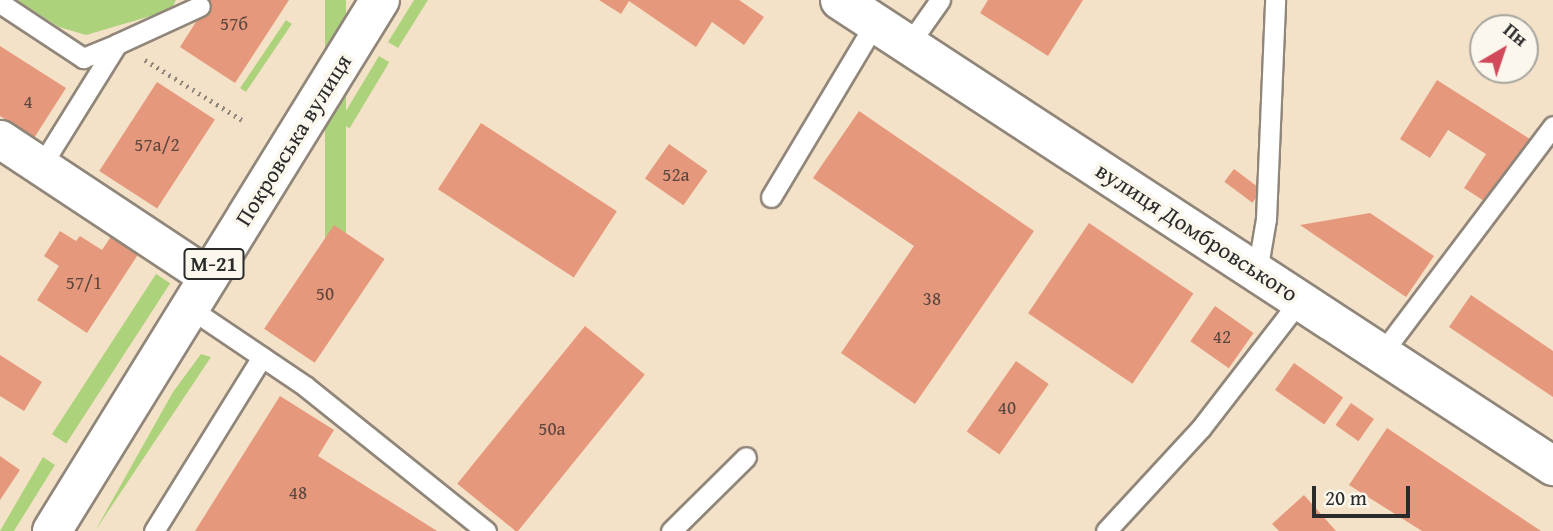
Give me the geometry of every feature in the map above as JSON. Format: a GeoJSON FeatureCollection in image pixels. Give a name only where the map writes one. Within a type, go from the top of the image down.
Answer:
{"type":"FeatureCollection","features":[{"type":"Feature","properties":{"kind":"main road","name":"Покровська вулиця"},"geometry":{"type":"LineString","coordinates":[[52,531],[380,0]]}},
{"type":"Feature","properties":{"kind":"main road","name":"вулиця Домбровського"},"geometry":{"type":"LineString","coordinates":[[840,0],[1553,466]]}},
{"type":"Feature","properties":{"kind":"street"},"geometry":{"type":"LineString","coordinates":[[0,139],[41,166],[198,291]]}},
{"type":"Feature","properties":{"kind":"lane"},"geometry":{"type":"LineString","coordinates":[[909,44],[940,0]]}},
{"type":"Feature","properties":{"kind":"lane"},"geometry":{"type":"LineString","coordinates":[[1257,272],[1266,219],[1275,0]]}},
{"type":"Feature","properties":{"kind":"lane"},"geometry":{"type":"LineString","coordinates":[[0,3],[83,58],[200,6]]}},
{"type":"Feature","properties":{"kind":"lane"},"geometry":{"type":"LineString","coordinates":[[771,197],[875,23]]}},
{"type":"Feature","properties":{"kind":"lane"},"geometry":{"type":"LineString","coordinates":[[41,166],[117,44]]}},
{"type":"Feature","properties":{"kind":"lane"},"geometry":{"type":"LineString","coordinates":[[1382,353],[1553,126]]}},
{"type":"Feature","properties":{"kind":"lane"},"geometry":{"type":"LineString","coordinates":[[198,291],[262,357],[486,531]]}},
{"type":"Feature","properties":{"kind":"lane"},"geometry":{"type":"LineString","coordinates":[[1106,531],[1201,428],[1300,300]]}},
{"type":"Feature","properties":{"kind":"lane"},"geometry":{"type":"LineString","coordinates":[[154,531],[262,357]]}},
{"type":"Feature","properties":{"kind":"lane"},"geometry":{"type":"LineString","coordinates":[[671,531],[746,457]]}},
{"type":"Feature","properties":{"kind":"path"},"geometry":{"type":"LineString","coordinates":[[117,44],[242,120]]}},
{"type":"Feature","properties":{"kind":"green space"},"geometry":{"type":"Polygon","coordinates":[[[17,0],[176,0],[171,10],[86,35],[59,27],[17,0]]]}},
{"type":"Feature","properties":{"kind":"green space"},"geometry":{"type":"Polygon","coordinates":[[[325,0],[346,0],[346,283],[325,283],[325,0]]]}},
{"type":"Feature","properties":{"kind":"green space"},"geometry":{"type":"Polygon","coordinates":[[[414,0],[428,0],[398,48],[388,42],[414,0]]]}},
{"type":"Feature","properties":{"kind":"green space"},"geometry":{"type":"Polygon","coordinates":[[[286,20],[292,24],[246,92],[240,88],[286,20]]]}},
{"type":"Feature","properties":{"kind":"green space"},"geometry":{"type":"Polygon","coordinates":[[[379,56],[389,62],[350,128],[339,122],[379,56]]]}},
{"type":"Feature","properties":{"kind":"green space"},"geometry":{"type":"Polygon","coordinates":[[[156,274],[170,283],[66,443],[52,434],[156,274]]]}},
{"type":"Feature","properties":{"kind":"green space"},"geometry":{"type":"Polygon","coordinates":[[[201,354],[211,357],[95,531],[173,392],[201,354]]]}},
{"type":"Feature","properties":{"kind":"green space"},"geometry":{"type":"Polygon","coordinates":[[[43,457],[55,465],[14,531],[0,531],[43,457]]]}},
{"type":"Feature","properties":{"kind":"building"},"geometry":{"type":"Polygon","coordinates":[[[210,0],[289,0],[235,83],[180,47],[210,0]]]}},
{"type":"Feature","properties":{"kind":"building"},"geometry":{"type":"Polygon","coordinates":[[[599,0],[739,0],[764,17],[744,45],[712,22],[696,47],[629,1],[621,14],[599,0]]]}},
{"type":"Feature","properties":{"kind":"building"},"geometry":{"type":"Polygon","coordinates":[[[988,0],[1083,0],[1048,56],[980,13],[988,0]]]}},
{"type":"Feature","properties":{"kind":"building"},"geometry":{"type":"Polygon","coordinates":[[[0,46],[66,88],[34,138],[0,116],[0,46]]]}},
{"type":"Feature","properties":{"kind":"building"},"geometry":{"type":"Polygon","coordinates":[[[1437,80],[1533,141],[1492,206],[1464,188],[1486,154],[1448,130],[1430,158],[1400,139],[1437,80]]]}},
{"type":"Feature","properties":{"kind":"building"},"geometry":{"type":"Polygon","coordinates":[[[157,82],[215,120],[157,208],[99,171],[157,82]]]}},
{"type":"Feature","properties":{"kind":"building"},"geometry":{"type":"Polygon","coordinates":[[[859,111],[1034,231],[915,404],[841,353],[914,246],[813,178],[859,111]]]}},
{"type":"Feature","properties":{"kind":"building"},"geometry":{"type":"Polygon","coordinates":[[[481,123],[617,211],[574,277],[438,189],[481,123]]]}},
{"type":"Feature","properties":{"kind":"building"},"geometry":{"type":"Polygon","coordinates":[[[669,144],[708,171],[683,205],[645,178],[669,144]]]}},
{"type":"Feature","properties":{"kind":"building"},"geometry":{"type":"Polygon","coordinates":[[[1234,169],[1262,190],[1252,203],[1224,182],[1234,169]]]}},
{"type":"Feature","properties":{"kind":"building"},"geometry":{"type":"Polygon","coordinates":[[[1370,213],[1434,256],[1406,297],[1300,225],[1370,213]]]}},
{"type":"Feature","properties":{"kind":"building"},"geometry":{"type":"Polygon","coordinates":[[[1089,223],[1193,293],[1133,384],[1028,313],[1089,223]]]}},
{"type":"Feature","properties":{"kind":"building"},"geometry":{"type":"Polygon","coordinates":[[[334,225],[385,259],[315,363],[264,329],[334,225]]]}},
{"type":"Feature","properties":{"kind":"building"},"geometry":{"type":"Polygon","coordinates":[[[60,231],[76,241],[80,236],[102,250],[112,235],[139,253],[87,333],[37,300],[59,266],[44,256],[60,231]]]}},
{"type":"Feature","properties":{"kind":"building"},"geometry":{"type":"Polygon","coordinates":[[[1471,295],[1553,351],[1553,397],[1449,327],[1471,295]]]}},
{"type":"Feature","properties":{"kind":"building"},"geometry":{"type":"Polygon","coordinates":[[[1215,306],[1254,333],[1229,368],[1190,341],[1215,306]]]}},
{"type":"Feature","properties":{"kind":"building"},"geometry":{"type":"Polygon","coordinates":[[[585,326],[645,374],[518,531],[457,484],[585,326]]]}},
{"type":"Feature","properties":{"kind":"building"},"geometry":{"type":"Polygon","coordinates":[[[0,355],[42,382],[24,411],[0,396],[0,355]]]}},
{"type":"Feature","properties":{"kind":"building"},"geometry":{"type":"Polygon","coordinates":[[[1016,361],[1049,384],[999,454],[967,431],[1016,361]]]}},
{"type":"Feature","properties":{"kind":"building"},"geometry":{"type":"Polygon","coordinates":[[[1294,363],[1343,397],[1324,424],[1275,390],[1294,363]]]}},
{"type":"Feature","properties":{"kind":"building"},"geometry":{"type":"Polygon","coordinates":[[[280,396],[334,430],[318,456],[437,531],[195,531],[280,396]]]}},
{"type":"Feature","properties":{"kind":"building"},"geometry":{"type":"Polygon","coordinates":[[[1351,403],[1374,419],[1358,441],[1336,425],[1351,403]]]}},
{"type":"Feature","properties":{"kind":"building"},"geometry":{"type":"Polygon","coordinates":[[[1387,428],[1541,531],[1422,531],[1349,485],[1387,428]]]}},
{"type":"Feature","properties":{"kind":"building"},"geometry":{"type":"Polygon","coordinates":[[[0,456],[20,470],[0,500],[0,456]]]}},
{"type":"Feature","properties":{"kind":"building"},"geometry":{"type":"Polygon","coordinates":[[[1304,495],[1336,531],[1279,531],[1272,524],[1304,495]]]}}]}
